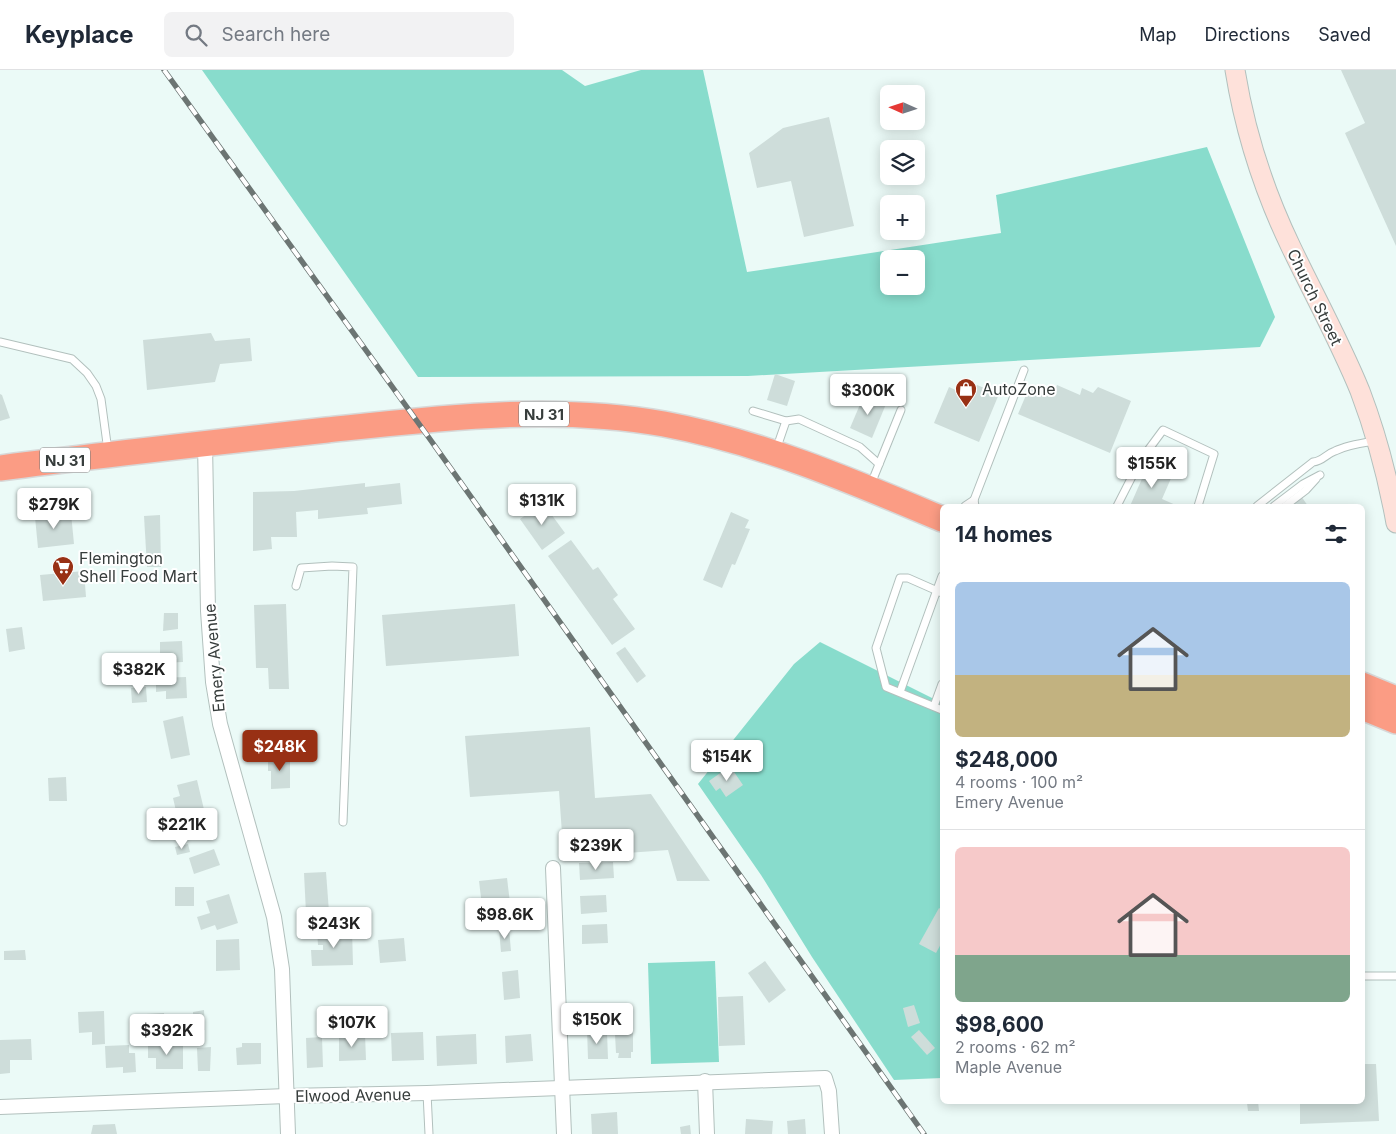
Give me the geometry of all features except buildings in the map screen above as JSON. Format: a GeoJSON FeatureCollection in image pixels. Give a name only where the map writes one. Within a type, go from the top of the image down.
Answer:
{"type":"FeatureCollection","features":[{"type":"Feature","properties":{"kind":"highway","name":"NJ 31"},"geometry":{"type":"LineString","coordinates":[[0,468],[205,443],[426,420],[506,414],[586,416],[661,424],[699,431],[775,452],[940,518]]}},
{"type":"Feature","properties":{"kind":"highway"},"geometry":{"type":"LineString","coordinates":[[1365,686],[1396,699]]}},
{"type":"Feature","properties":{"kind":"highway"},"geometry":{"type":"LineString","coordinates":[[1365,708],[1396,721]]}},
{"type":"Feature","properties":{"kind":"street","name":"Church Street"},"geometry":{"type":"LineString","coordinates":[[1235,70],[1244,118],[1264,184],[1290,246],[1360,393],[1387,479],[1396,523]]}},
{"type":"Feature","properties":{"kind":"street","name":"Emery Avenue"},"geometry":{"type":"LineString","coordinates":[[205,443],[208,611],[213,682],[220,724],[274,917],[282,969],[288,1134]]}},
{"type":"Feature","properties":{"kind":"street"},"geometry":{"type":"LineString","coordinates":[[553,868],[564,1134]]}},
{"type":"Feature","properties":{"kind":"street","name":"Elwood Avenue"},"geometry":{"type":"LineString","coordinates":[[0,1107],[826,1078],[829,1091],[832,1134]]}},
{"type":"Feature","properties":{"kind":"street"},"geometry":{"type":"LineString","coordinates":[[705,1081],[707,1134]]}},
{"type":"Feature","properties":{"kind":"lane"},"geometry":{"type":"LineString","coordinates":[[0,342],[72,359],[87,373],[96,386],[101,399],[108,455]]}},
{"type":"Feature","properties":{"kind":"lane"},"geometry":{"type":"LineString","coordinates":[[974,503],[1024,370]]}},
{"type":"Feature","properties":{"kind":"lane"},"geometry":{"type":"LineString","coordinates":[[869,489],[901,410]]}},
{"type":"Feature","properties":{"kind":"lane"},"geometry":{"type":"LineString","coordinates":[[753,411],[786,421],[799,419],[860,447],[880,464]]}},
{"type":"Feature","properties":{"kind":"lane"},"geometry":{"type":"LineString","coordinates":[[775,452],[786,421]]}},
{"type":"Feature","properties":{"kind":"lane"},"geometry":{"type":"LineString","coordinates":[[1118,504],[1140,461],[1163,430],[1214,454],[1199,504]]}},
{"type":"Feature","properties":{"kind":"lane"},"geometry":{"type":"LineString","coordinates":[[1260,504],[1313,462],[1320,461],[1333,451],[1376,440]]}},
{"type":"Feature","properties":{"kind":"lane"},"geometry":{"type":"LineString","coordinates":[[1277,504],[1303,484],[1320,475],[1306,490],[1288,504]]}},
{"type":"Feature","properties":{"kind":"lane"},"geometry":{"type":"LineString","coordinates":[[296,586],[301,568],[352,567],[343,822]]}},
{"type":"Feature","properties":{"kind":"lane"},"geometry":{"type":"LineString","coordinates":[[900,692],[940,592],[904,577],[900,578],[876,648],[886,687],[940,709]]}},
{"type":"Feature","properties":{"kind":"lane"},"geometry":{"type":"LineString","coordinates":[[934,706],[940,690]]}},
{"type":"Feature","properties":{"kind":"lane"},"geometry":{"type":"LineString","coordinates":[[1365,976],[1396,976]]}},
{"type":"Feature","properties":{"kind":"lane"},"geometry":{"type":"LineString","coordinates":[[427,1093],[429,1134]]}},
{"type":"Feature","properties":{"kind":"green space"},"geometry":{"type":"Polygon","coordinates":[[[202,70],[562,70],[585,86],[641,70],[703,70],[747,272],[880,252],[880,295],[925,295],[925,250],[890,250],[1001,233],[996,195],[1207,147],[1275,317],[1260,347],[748,376],[418,377],[202,70]]]}},
{"type":"Feature","properties":{"kind":"green space"},"geometry":{"type":"Polygon","coordinates":[[[820,642],[940,702],[940,1078],[894,1080],[812,957],[761,875],[698,784],[794,664],[820,642]]]}},
{"type":"Feature","properties":{"kind":"green space"},"geometry":{"type":"Polygon","coordinates":[[[715,961],[719,1062],[651,1064],[648,963],[715,961]]]}},
{"type":"Feature","properties":{"kind":"railway"},"geometry":{"type":"LineString","coordinates":[[164,70],[427,435],[924,1134]]}},
{"type":"Feature","properties":{"kind":"place","name":"AutoZone"},"geometry":{"type":"Point","coordinates":[966,408]}},
{"type":"Feature","properties":{"kind":"place","name":"Flemington Shell Food Mart"},"geometry":{"type":"Point","coordinates":[63,586]}}]}
